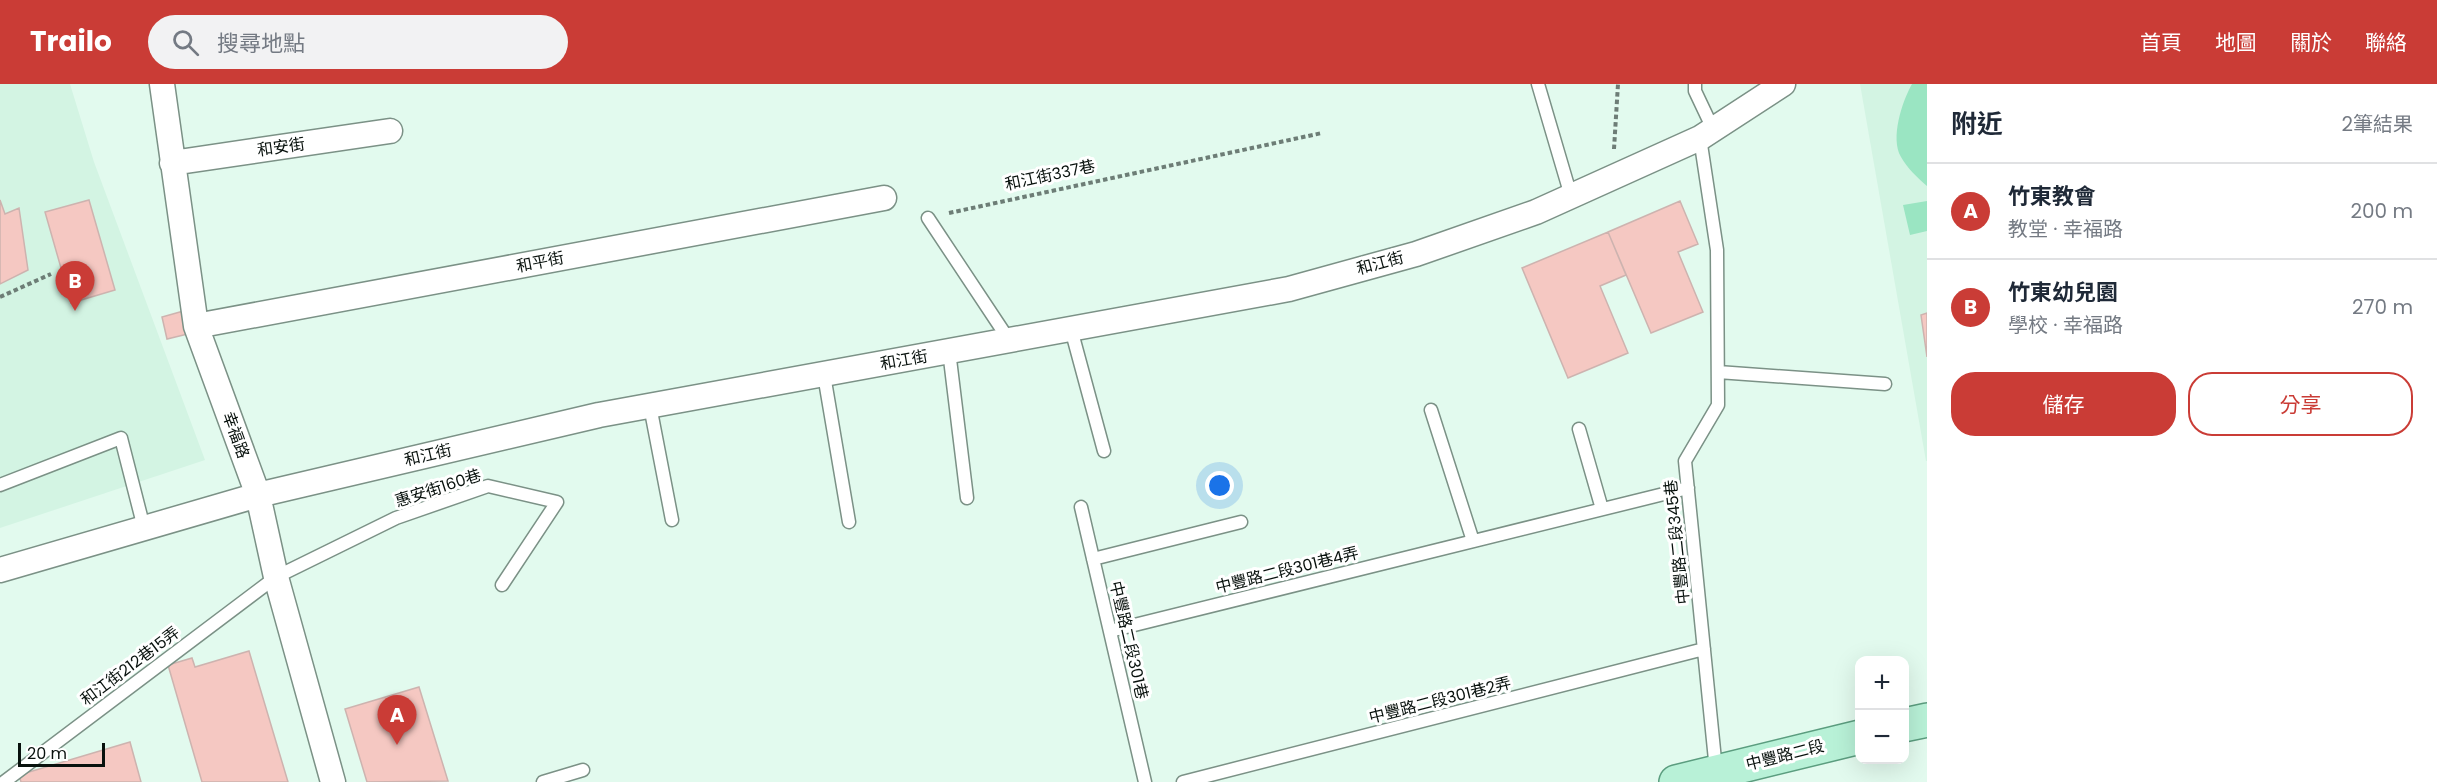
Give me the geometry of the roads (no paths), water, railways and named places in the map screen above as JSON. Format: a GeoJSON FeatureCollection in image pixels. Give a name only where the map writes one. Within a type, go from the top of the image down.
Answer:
{"type":"FeatureCollection","features":[{"type":"Feature","properties":{"kind":"main road"},"geometry":{"type":"LineString","coordinates":[[1909,724],[1927,720]]}},
{"type":"Feature","properties":{"kind":"main road","name":"中豐路二段"},"geometry":{"type":"LineString","coordinates":[[1693,779],[1855,737]]}},
{"type":"Feature","properties":{"kind":"street","name":"幸福路"},"geometry":{"type":"LineString","coordinates":[[162,84],[196,326],[258,495],[276,577],[333,782]]}},
{"type":"Feature","properties":{"kind":"street","name":"和江街"},"geometry":{"type":"LineString","coordinates":[[0,570],[258,495],[598,415],[1289,289],[1416,254],[1536,212],[1706,134],[1783,84]]}},
{"type":"Feature","properties":{"kind":"street","name":"和安街"},"geometry":{"type":"LineString","coordinates":[[172,163],[390,132]]}},
{"type":"Feature","properties":{"kind":"street","name":"和平街"},"geometry":{"type":"LineString","coordinates":[[196,326],[884,198]]}},
{"type":"Feature","properties":{"kind":"lane"},"geometry":{"type":"LineString","coordinates":[[1538,84],[1571,196]]}},
{"type":"Feature","properties":{"kind":"lane","name":"中豐路二段345巷"},"geometry":{"type":"LineString","coordinates":[[1693,779],[1704,650],[1685,461],[1718,405],[1717,250],[1706,134],[1695,84]]}},
{"type":"Feature","properties":{"kind":"lane"},"geometry":{"type":"LineString","coordinates":[[928,218],[1009,340]]}},
{"type":"Feature","properties":{"kind":"lane"},"geometry":{"type":"LineString","coordinates":[[1071,329],[1104,451]]}},
{"type":"Feature","properties":{"kind":"lane"},"geometry":{"type":"LineString","coordinates":[[949,351],[967,498]]}},
{"type":"Feature","properties":{"kind":"lane"},"geometry":{"type":"LineString","coordinates":[[1718,372],[1885,384]]}},
{"type":"Feature","properties":{"kind":"lane"},"geometry":{"type":"LineString","coordinates":[[824,375],[849,522]]}},
{"type":"Feature","properties":{"kind":"lane"},"geometry":{"type":"LineString","coordinates":[[650,406],[672,520]]}},
{"type":"Feature","properties":{"kind":"lane"},"geometry":{"type":"LineString","coordinates":[[1431,410],[1473,541]]}},
{"type":"Feature","properties":{"kind":"lane"},"geometry":{"type":"LineString","coordinates":[[1579,429],[1602,509]]}},
{"type":"Feature","properties":{"kind":"lane"},"geometry":{"type":"LineString","coordinates":[[0,485],[121,438],[144,528]]}},
{"type":"Feature","properties":{"kind":"lane","name":"惠安街160巷"},"geometry":{"type":"LineString","coordinates":[[276,577],[396,518],[488,486],[557,502],[502,585]]}},
{"type":"Feature","properties":{"kind":"lane","name":"中豐路二段301巷4弄"},"geometry":{"type":"LineString","coordinates":[[1110,631],[1688,488]]}},
{"type":"Feature","properties":{"kind":"lane","name":"中豐路二段301巷"},"geometry":{"type":"LineString","coordinates":[[1081,507],[1145,782]]}},
{"type":"Feature","properties":{"kind":"lane"},"geometry":{"type":"LineString","coordinates":[[1093,559],[1241,522]]}},
{"type":"Feature","properties":{"kind":"lane","name":"和江街212巷15弄"},"geometry":{"type":"LineString","coordinates":[[4,782],[276,577]]}},
{"type":"Feature","properties":{"kind":"lane","name":"中豐路二段301巷2弄"},"geometry":{"type":"LineString","coordinates":[[1183,782],[1704,650]]}},
{"type":"Feature","properties":{"kind":"lane"},"geometry":{"type":"LineString","coordinates":[[543,782],[583,770]]}},
{"type":"Feature","properties":{"kind":"place","name":"竹東幼兒園"},"geometry":{"type":"Point","coordinates":[75,311]}},
{"type":"Feature","properties":{"kind":"place","name":"竹東教會"},"geometry":{"type":"Point","coordinates":[397,745]}}]}
